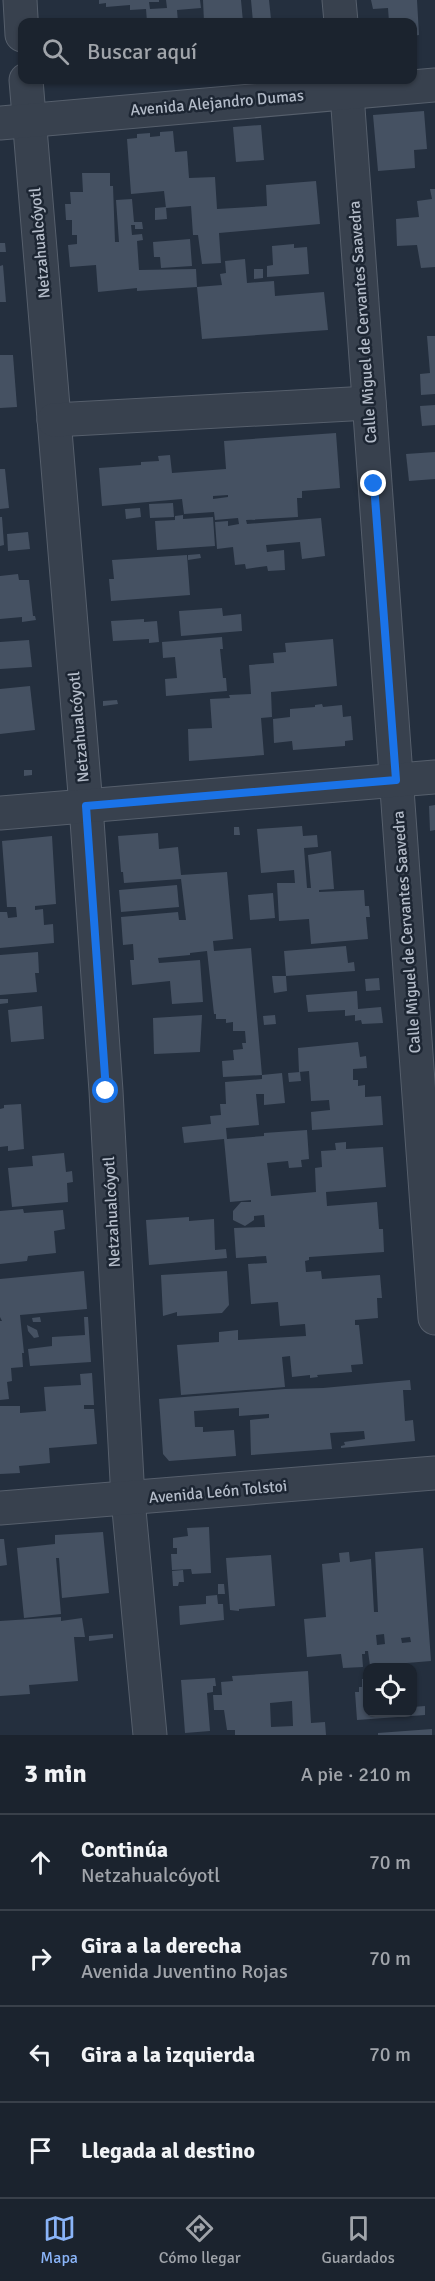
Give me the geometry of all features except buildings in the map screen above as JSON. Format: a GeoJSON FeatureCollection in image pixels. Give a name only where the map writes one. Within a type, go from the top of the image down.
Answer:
{"type":"FeatureCollection","features":[{"type":"Feature","properties":{"kind":"street"},"geometry":{"type":"LineString","coordinates":[[20,0],[21,18]]}},
{"type":"Feature","properties":{"kind":"street"},"geometry":{"type":"LineString","coordinates":[[339,0],[341,18]]}},
{"type":"Feature","properties":{"kind":"street","name":"Netzahualcóyotl"},"geometry":{"type":"LineString","coordinates":[[25,84],[15,122],[54,420],[86,806],[106,1091],[128,1499],[150,1735]]}},
{"type":"Feature","properties":{"kind":"street","name":"Avenida Alejandro Dumas"},"geometry":{"type":"LineString","coordinates":[[15,122],[346,85],[435,85]]}},
{"type":"Feature","properties":{"kind":"street","name":"Calle Miguel de Cervantes Saavedra"},"geometry":{"type":"LineString","coordinates":[[346,85],[435,1318]]}},
{"type":"Feature","properties":{"kind":"street"},"geometry":{"type":"LineString","coordinates":[[54,420],[369,403]]}},
{"type":"Feature","properties":{"kind":"street"},"geometry":{"type":"LineString","coordinates":[[0,813],[435,777]]}},
{"type":"Feature","properties":{"kind":"street","name":"Avenida León Tolstoi"},"geometry":{"type":"LineString","coordinates":[[0,1508],[435,1473]]}},
{"type":"Feature","properties":{"kind":"route"},"geometry":{"type":"LineString","coordinates":[[106,1091],[86,806],[396,780],[374,484]]}}]}
